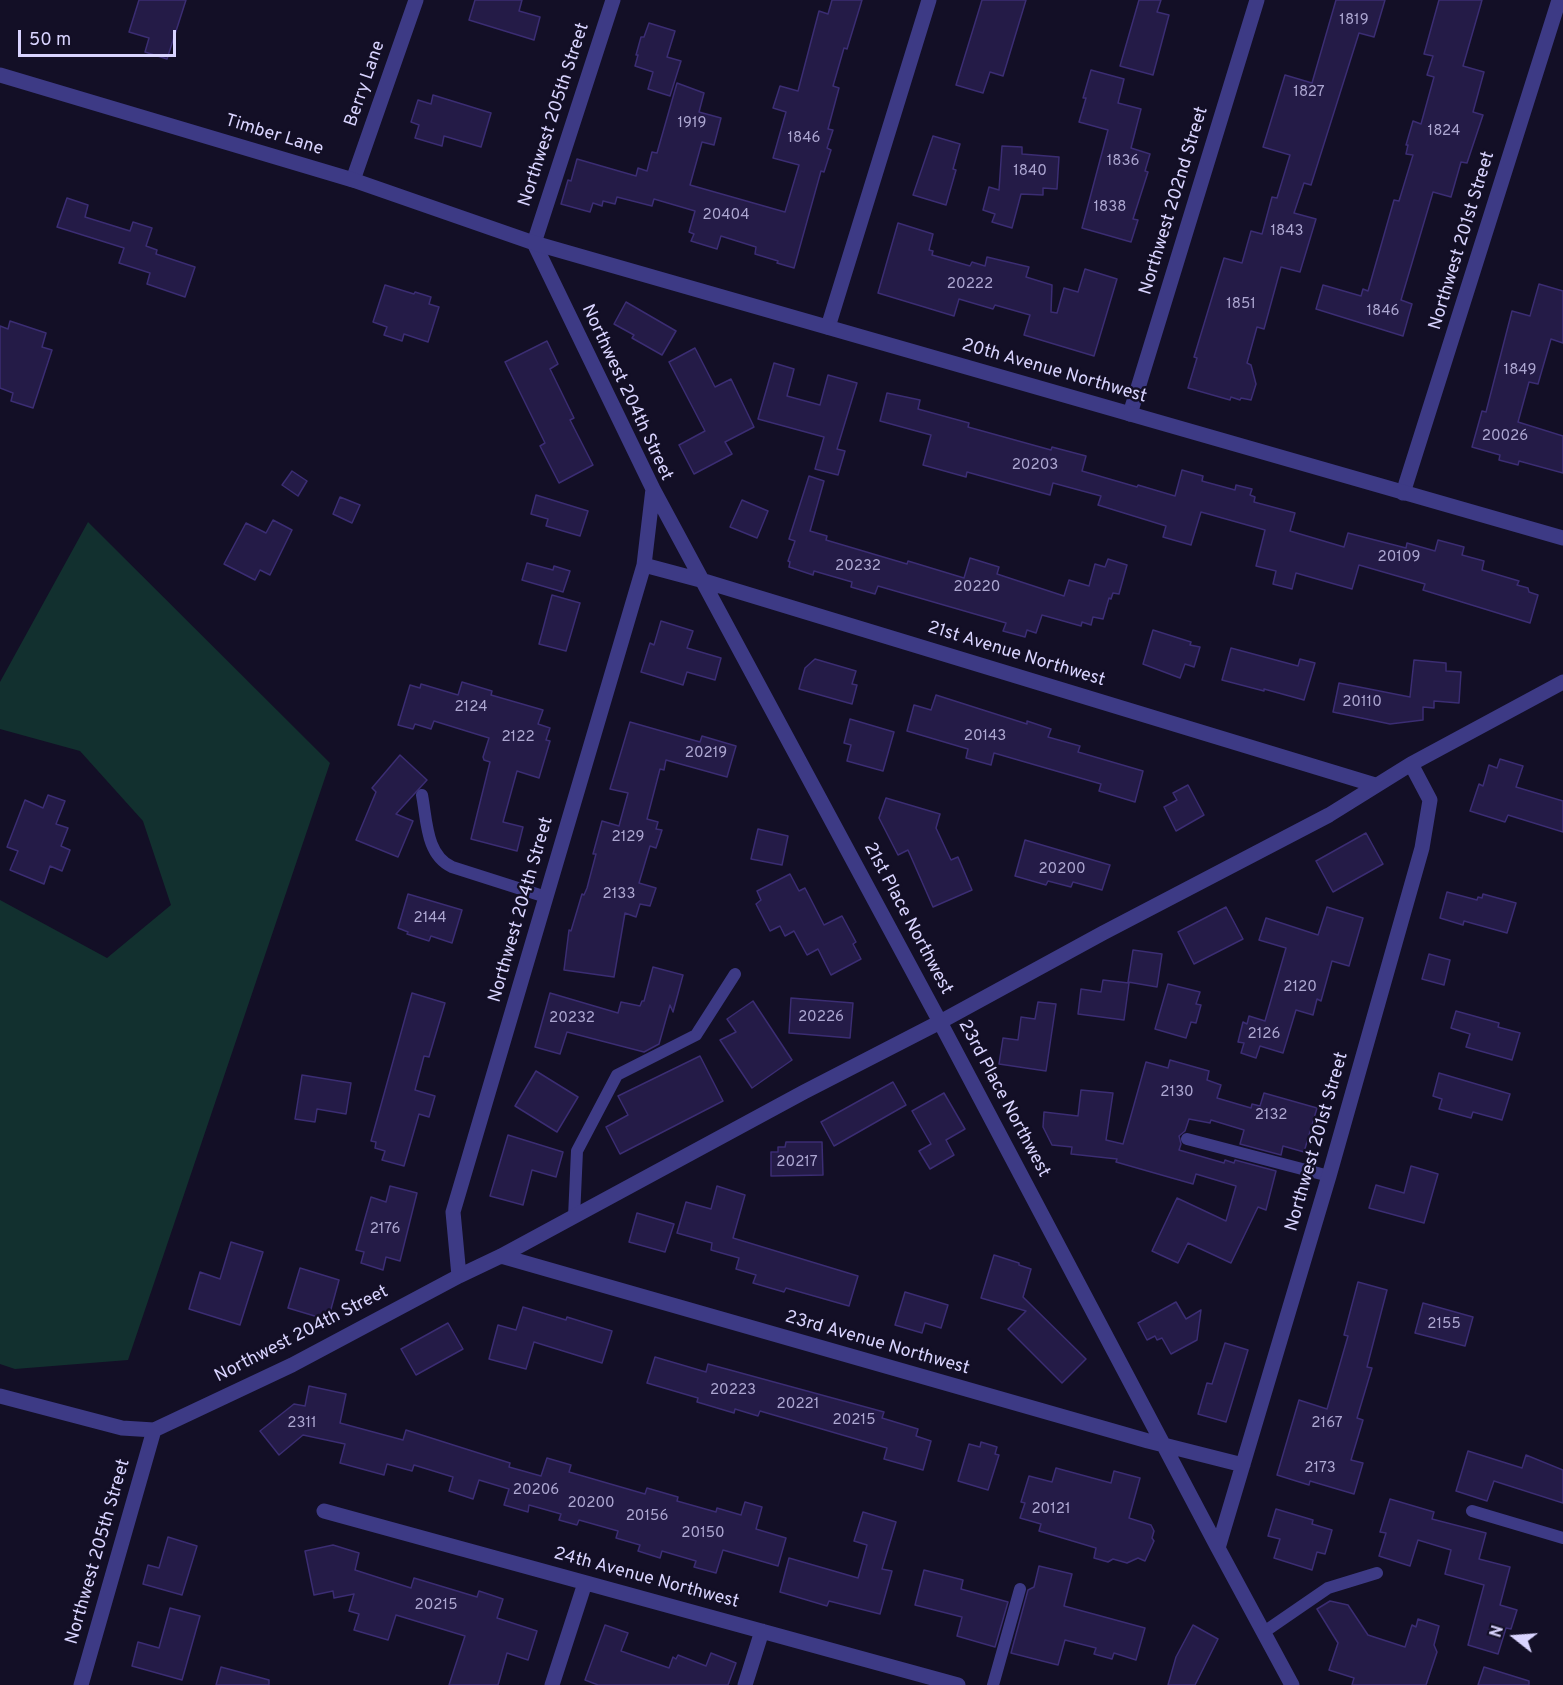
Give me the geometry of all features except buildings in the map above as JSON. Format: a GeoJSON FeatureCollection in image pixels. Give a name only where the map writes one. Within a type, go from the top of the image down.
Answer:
{"type":"FeatureCollection","features":[{"type":"Feature","properties":{"kind":"street","name":"Berry Lane"},"geometry":{"type":"LineString","coordinates":[[353,180],[416,0]]}},
{"type":"Feature","properties":{"kind":"street","name":"Northwest 205th Street"},"geometry":{"type":"LineString","coordinates":[[534,243],[613,0]]}},
{"type":"Feature","properties":{"kind":"street"},"geometry":{"type":"LineString","coordinates":[[828,327],[929,0]]}},
{"type":"Feature","properties":{"kind":"street","name":"Northwest 202nd Street"},"geometry":{"type":"LineString","coordinates":[[1130,414],[1257,0]]}},
{"type":"Feature","properties":{"kind":"street","name":"Northwest 201st Street"},"geometry":{"type":"LineString","coordinates":[[1403,493],[1559,0]]}},
{"type":"Feature","properties":{"kind":"street","name":"Timber Lane"},"geometry":{"type":"LineString","coordinates":[[0,75],[353,180],[534,243]]}},
{"type":"Feature","properties":{"kind":"street","name":"20th Avenue Northwest"},"geometry":{"type":"LineString","coordinates":[[534,243],[1563,538]]}},
{"type":"Feature","properties":{"kind":"street","name":"Northwest 204th Street"},"geometry":{"type":"LineString","coordinates":[[154,1430],[292,1365],[459,1276],[453,1212],[644,566],[653,489],[534,243]]}},
{"type":"Feature","properties":{"kind":"street","name":"21st Place Northwest"},"geometry":{"type":"LineString","coordinates":[[653,489],[940,1022],[1103,933],[1329,815],[1411,764]]}},
{"type":"Feature","properties":{"kind":"street","name":"21st Avenue Northwest"},"geometry":{"type":"LineString","coordinates":[[644,566],[704,581],[1375,785]]}},
{"type":"Feature","properties":{"kind":"street"},"geometry":{"type":"LineString","coordinates":[[1411,764],[1563,682]]}},
{"type":"Feature","properties":{"kind":"street","name":"Northwest 201st Street"},"geometry":{"type":"LineString","coordinates":[[1218,1548],[1329,1176],[1422,848],[1430,800],[1411,764]]}},
{"type":"Feature","properties":{"kind":"street","name":"23rd Place Northwest"},"geometry":{"type":"LineString","coordinates":[[459,1276],[501,1256],[804,1092],[940,1022],[1218,1548]]}},
{"type":"Feature","properties":{"kind":"street","name":"23rd Avenue Northwest"},"geometry":{"type":"LineString","coordinates":[[501,1256],[1164,1446],[1243,1465]]}},
{"type":"Feature","properties":{"kind":"street"},"geometry":{"type":"LineString","coordinates":[[0,1396],[122,1428],[154,1430]]}},
{"type":"Feature","properties":{"kind":"street","name":"Northwest 205th Street"},"geometry":{"type":"LineString","coordinates":[[81,1685],[154,1430]]}},
{"type":"Feature","properties":{"kind":"street","name":"24th Avenue Northwest"},"geometry":{"type":"LineString","coordinates":[[324,1511],[762,1631],[940,1683],[957,1685]]}},
{"type":"Feature","properties":{"kind":"street"},"geometry":{"type":"LineString","coordinates":[[1218,1548],[1292,1685]]}},
{"type":"Feature","properties":{"kind":"street"},"geometry":{"type":"LineString","coordinates":[[552,1685],[585,1583]]}},
{"type":"Feature","properties":{"kind":"street"},"geometry":{"type":"LineString","coordinates":[[745,1685],[762,1631]]}},
{"type":"Feature","properties":{"kind":"lane"},"geometry":{"type":"LineString","coordinates":[[422,795],[432,848],[441,860],[452,867],[546,897]]}},
{"type":"Feature","properties":{"kind":"lane"},"geometry":{"type":"LineString","coordinates":[[574,1217],[577,1151],[617,1075],[696,1035],[735,974]]}},
{"type":"Feature","properties":{"kind":"lane"},"geometry":{"type":"LineString","coordinates":[[1187,1139],[1329,1176]]}},
{"type":"Feature","properties":{"kind":"lane"},"geometry":{"type":"LineString","coordinates":[[1472,1511],[1563,1538]]}},
{"type":"Feature","properties":{"kind":"lane"},"geometry":{"type":"LineString","coordinates":[[1264,1632],[1328,1588],[1377,1573]]}},
{"type":"Feature","properties":{"kind":"lane"},"geometry":{"type":"LineString","coordinates":[[993,1685],[1020,1589]]}},
{"type":"Feature","properties":{"kind":"path"},"geometry":{"type":"LineString","coordinates":[[1290,1220],[1305,1170]]}},
{"type":"Feature","properties":{"kind":"green space"},"geometry":{"type":"Polygon","coordinates":[[[88,522],[330,763],[128,1360],[15,1369],[0,1364],[0,900],[107,958],[171,905],[143,821],[80,751],[0,729],[0,682],[88,522]]]}}]}
